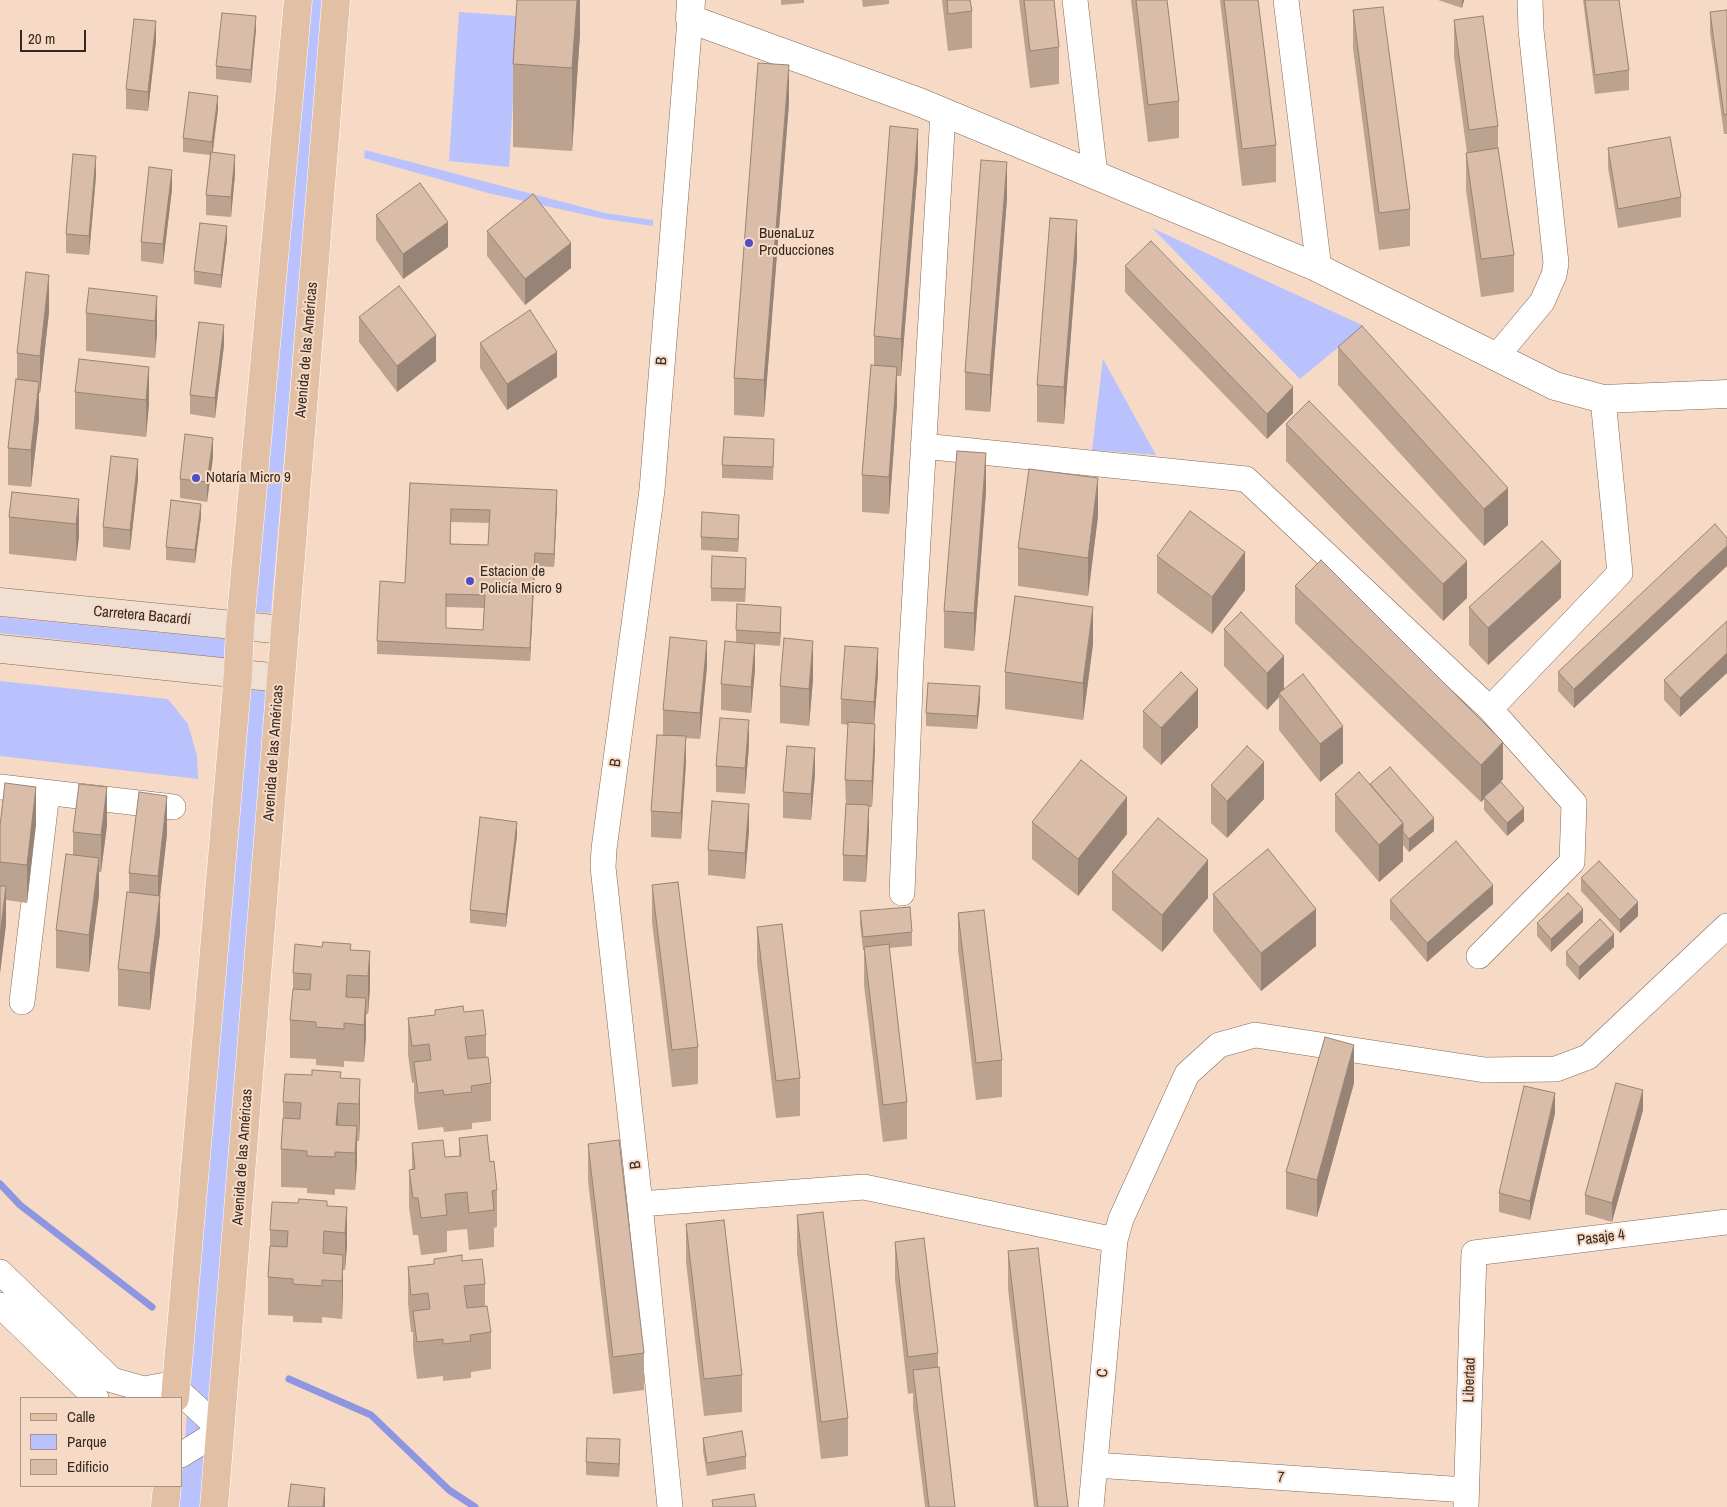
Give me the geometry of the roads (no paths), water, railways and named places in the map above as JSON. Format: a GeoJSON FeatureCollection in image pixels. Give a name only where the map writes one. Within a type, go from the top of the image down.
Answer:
{"type":"FeatureCollection","features":[{"type":"Feature","properties":{"kind":"main road"},"geometry":{"type":"LineString","coordinates":[[175,1393],[238,674],[240,626],[298,0]]}},
{"type":"Feature","properties":{"kind":"main road","name":"Avenida de las Américas"},"geometry":{"type":"LineString","coordinates":[[214,1507],[336,0]]}},
{"type":"Feature","properties":{"kind":"main road","name":"Carretera Bacardí"},"geometry":{"type":"LineString","coordinates":[[0,602],[284,630]]}},
{"type":"Feature","properties":{"kind":"main road"},"geometry":{"type":"LineString","coordinates":[[0,649],[280,678]]}},
{"type":"Feature","properties":{"kind":"main road"},"geometry":{"type":"LineString","coordinates":[[165,1507],[167,1487]]}},
{"type":"Feature","properties":{"kind":"street"},"geometry":{"type":"LineString","coordinates":[[1075,0],[1095,175]]}},
{"type":"Feature","properties":{"kind":"street"},"geometry":{"type":"LineString","coordinates":[[1286,0],[1319,269]]}},
{"type":"Feature","properties":{"kind":"street"},"geometry":{"type":"LineString","coordinates":[[1496,357],[1542,302],[1554,275],[1556,263],[1531,30],[1530,0]]}},
{"type":"Feature","properties":{"kind":"street"},"geometry":{"type":"LineString","coordinates":[[691,9],[1319,269],[1554,386],[1603,399],[1727,394]]}},
{"type":"Feature","properties":{"kind":"street","name":"B"},"geometry":{"type":"LineString","coordinates":[[670,1507],[640,1204],[609,937],[604,849],[652,490],[691,9]]}},
{"type":"Feature","properties":{"kind":"street"},"geometry":{"type":"LineString","coordinates":[[902,893],[923,446],[943,113]]}},
{"type":"Feature","properties":{"kind":"street"},"geometry":{"type":"LineString","coordinates":[[1490,709],[1620,573],[1603,399]]}},
{"type":"Feature","properties":{"kind":"street"},"geometry":{"type":"LineString","coordinates":[[923,446],[1246,479],[1490,709],[1574,803],[1572,862],[1479,956]]}},
{"type":"Feature","properties":{"kind":"street"},"geometry":{"type":"LineString","coordinates":[[0,787],[173,807]]}},
{"type":"Feature","properties":{"kind":"street"},"geometry":{"type":"LineString","coordinates":[[22,1002],[47,793]]}},
{"type":"Feature","properties":{"kind":"street","name":"C"},"geometry":{"type":"LineString","coordinates":[[1091,1507],[1115,1240],[1121,1220],[1187,1074],[1219,1045],[1255,1035],[1485,1070],[1556,1069],[1588,1057],[1727,926]]}},
{"type":"Feature","properties":{"kind":"street"},"geometry":{"type":"LineString","coordinates":[[640,1204],[864,1187],[1115,1240]]}},
{"type":"Feature","properties":{"kind":"street","name":"Pasaje 4"},"geometry":{"type":"LineString","coordinates":[[1474,1253],[1727,1222]]}},
{"type":"Feature","properties":{"kind":"street","name":"Libertad"},"geometry":{"type":"LineString","coordinates":[[1466,1499],[1474,1253]]}},
{"type":"Feature","properties":{"kind":"street"},"geometry":{"type":"LineString","coordinates":[[0,1272],[112,1380],[144,1389],[171,1384],[175,1393]]}},
{"type":"Feature","properties":{"kind":"street"},"geometry":{"type":"LineString","coordinates":[[0,1305],[95,1397]]}},
{"type":"Feature","properties":{"kind":"street"},"geometry":{"type":"LineString","coordinates":[[182,1399],[221,1430],[182,1453]]}},
{"type":"Feature","properties":{"kind":"street","name":"7"},"geometry":{"type":"LineString","coordinates":[[1095,1465],[1466,1499]]}},
{"type":"Feature","properties":{"kind":"waterway"},"geometry":{"type":"LineString","coordinates":[[0,1184],[20,1205],[152,1307]]}},
{"type":"Feature","properties":{"kind":"waterway"},"geometry":{"type":"LineString","coordinates":[[289,1379],[371,1415],[449,1490],[475,1507]]}},
{"type":"Feature","properties":{"kind":"place","name":"BuenaLuz Producciones"},"geometry":{"type":"Point","coordinates":[749,243]}},
{"type":"Feature","properties":{"kind":"place","name":"Notaría Micro 9"},"geometry":{"type":"Point","coordinates":[196,478]}},
{"type":"Feature","properties":{"kind":"place","name":"Estacion de Policía Micro 9"},"geometry":{"type":"Point","coordinates":[470,581]}}]}
